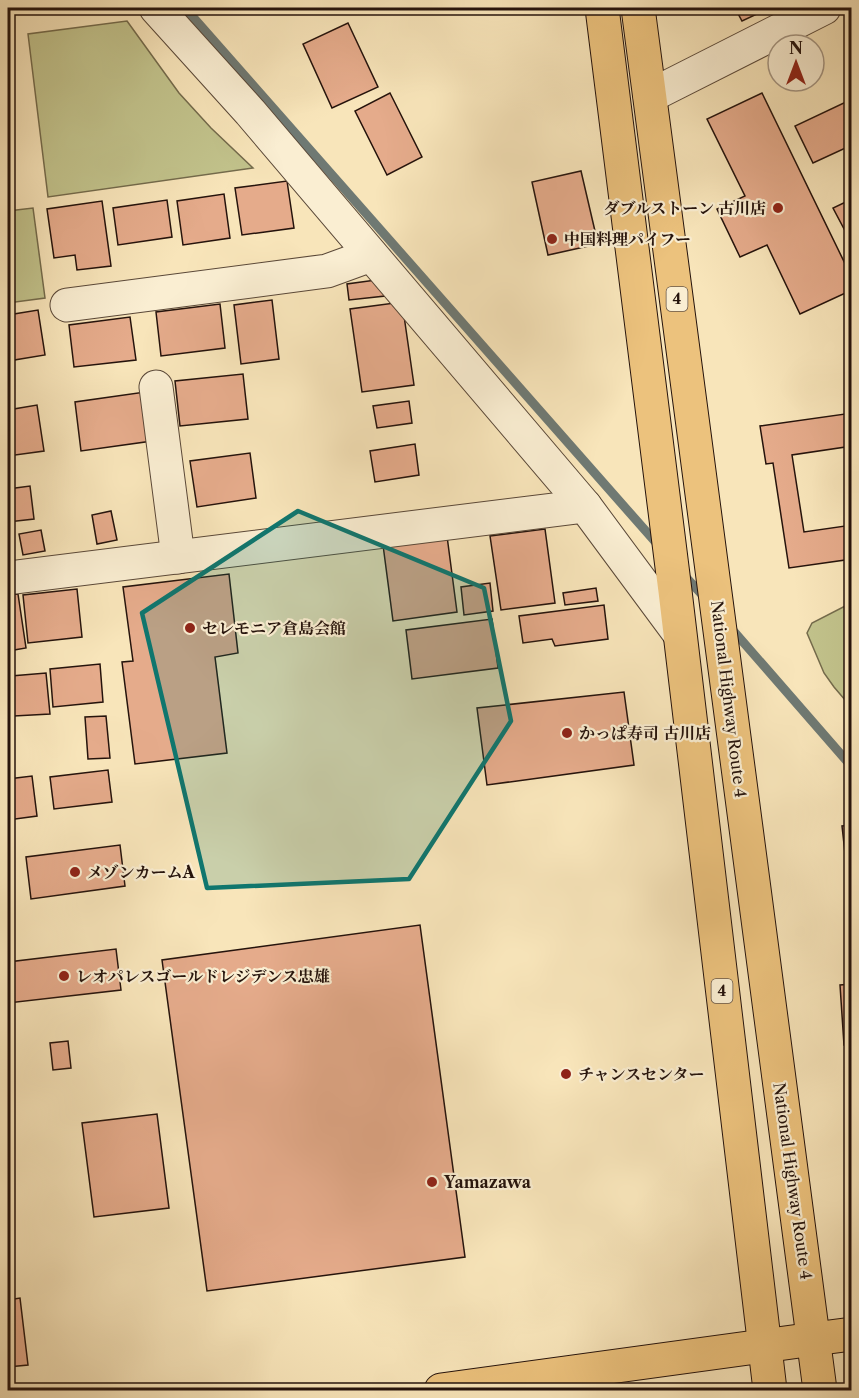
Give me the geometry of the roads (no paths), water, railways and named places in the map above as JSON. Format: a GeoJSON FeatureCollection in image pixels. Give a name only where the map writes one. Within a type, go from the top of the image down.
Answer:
{"type":"FeatureCollection","features":[{"type":"Feature","properties":{"kind":"main road","name":"4"},"geometry":{"type":"LineString","coordinates":[[602,8],[675,591],[770,1390]]}},
{"type":"Feature","properties":{"kind":"main road","name":"National Highway Route 4"},"geometry":{"type":"LineString","coordinates":[[638,8],[820,1390]]}},
{"type":"Feature","properties":{"kind":"main road"},"geometry":{"type":"LineString","coordinates":[[441,1390],[515,1386],[852,1334]]}},
{"type":"Feature","properties":{"kind":"street"},"geometry":{"type":"LineString","coordinates":[[156,8],[250,112],[585,507],[679,633]]}},
{"type":"Feature","properties":{"kind":"street"},"geometry":{"type":"LineString","coordinates":[[650,96],[824,8]]}},
{"type":"Feature","properties":{"kind":"street"},"geometry":{"type":"LineString","coordinates":[[67,305],[327,271],[371,255]]}},
{"type":"Feature","properties":{"kind":"street"},"geometry":{"type":"LineString","coordinates":[[156,387],[178,557]]}},
{"type":"Feature","properties":{"kind":"street"},"geometry":{"type":"LineString","coordinates":[[8,578],[585,507]]}},
{"type":"Feature","properties":{"kind":"waterway"},"geometry":{"type":"LineString","coordinates":[[185,8],[659,546]]}},
{"type":"Feature","properties":{"kind":"waterway"},"geometry":{"type":"LineString","coordinates":[[684,575],[705,598]]}},
{"type":"Feature","properties":{"kind":"waterway"},"geometry":{"type":"LineString","coordinates":[[730,627],[852,767]]}},
{"type":"Feature","properties":{"kind":"place","name":"ダブルストーン 古川店"},"geometry":{"type":"Point","coordinates":[778,208]}},
{"type":"Feature","properties":{"kind":"place","name":"中国料理パイフー"},"geometry":{"type":"Point","coordinates":[552,239]}},
{"type":"Feature","properties":{"kind":"place","name":"セレモニア倉島会館"},"geometry":{"type":"Point","coordinates":[190,628]}},
{"type":"Feature","properties":{"kind":"place","name":"かっぱ寿司 古川店"},"geometry":{"type":"Point","coordinates":[567,733]}},
{"type":"Feature","properties":{"kind":"place","name":"メゾンカームA"},"geometry":{"type":"Point","coordinates":[75,872]}},
{"type":"Feature","properties":{"kind":"place","name":"レオパレスゴールドレジデンス忠雄"},"geometry":{"type":"Point","coordinates":[64,976]}},
{"type":"Feature","properties":{"kind":"place","name":"チャンスセンター"},"geometry":{"type":"Point","coordinates":[566,1074]}},
{"type":"Feature","properties":{"kind":"place","name":"Yamazawa"},"geometry":{"type":"Point","coordinates":[432,1182]}}]}
